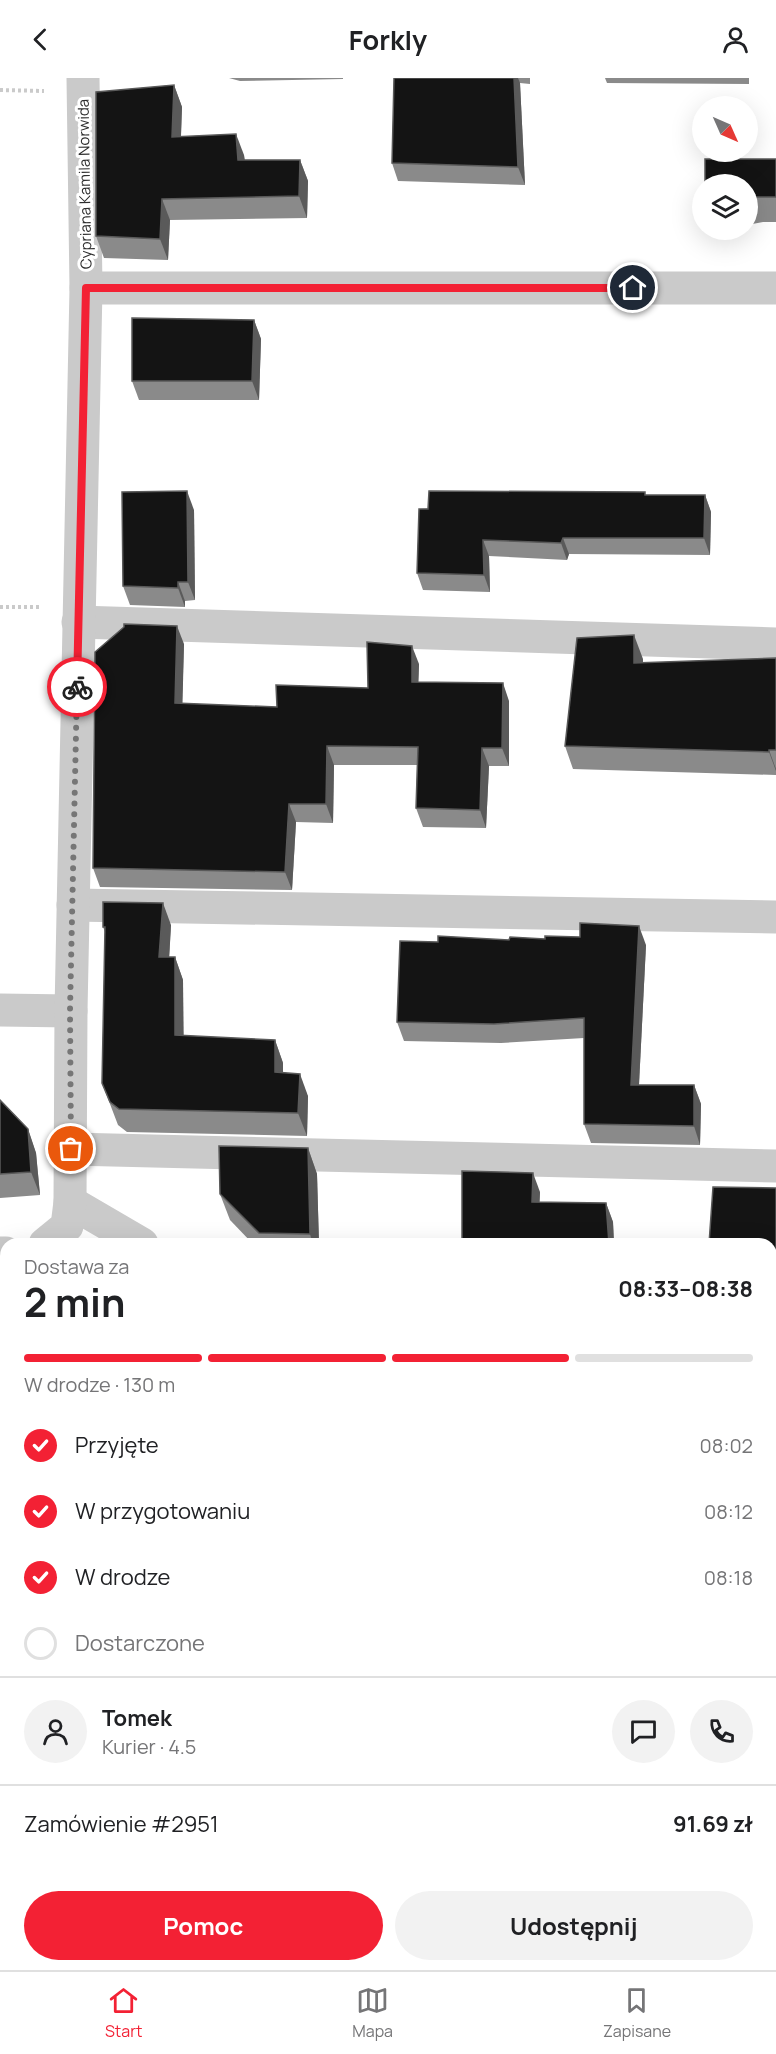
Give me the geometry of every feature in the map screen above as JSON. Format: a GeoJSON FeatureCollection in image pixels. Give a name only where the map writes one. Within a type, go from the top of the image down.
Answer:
{"type":"FeatureCollection","features":[{"type":"Feature","properties":{"kind":"street","name":"Cypriana Kamila Norwida"},"geometry":{"type":"LineString","coordinates":[[61,1224],[71,1149],[70,1011],[86,288],[83,78]]}},
{"type":"Feature","properties":{"kind":"street"},"geometry":{"type":"LineString","coordinates":[[86,288],[776,288]]}},
{"type":"Feature","properties":{"kind":"street"},"geometry":{"type":"LineString","coordinates":[[78,622],[776,644]]}},
{"type":"Feature","properties":{"kind":"street"},"geometry":{"type":"LineString","coordinates":[[73,904],[776,917]]}},
{"type":"Feature","properties":{"kind":"street"},"geometry":{"type":"LineString","coordinates":[[0,1010],[70,1011]]}},
{"type":"Feature","properties":{"kind":"street"},"geometry":{"type":"LineString","coordinates":[[71,1149],[776,1166]]}},
{"type":"Feature","properties":{"kind":"street"},"geometry":{"type":"LineString","coordinates":[[61,1224],[118,1238]]}},
{"type":"Feature","properties":{"kind":"building"},"geometry":{"type":"Polygon","coordinates":[[[394,78],[514,78],[518,167],[392,163],[394,78]]]}},
{"type":"Feature","properties":{"kind":"building"},"geometry":{"type":"Polygon","coordinates":[[[174,85],[172,137],[236,134],[238,160],[300,160],[299,196],[162,199],[160,239],[96,236],[96,92],[174,85]]]}},
{"type":"Feature","properties":{"kind":"building"},"geometry":{"type":"Polygon","coordinates":[[[758,159],[776,159],[776,197],[758,197],[758,174],[705,174],[705,162],[758,162],[758,159]]]}},
{"type":"Feature","properties":{"kind":"building"},"geometry":{"type":"Polygon","coordinates":[[[132,318],[254,320],[252,381],[132,381],[132,318]]]}},
{"type":"Feature","properties":{"kind":"building"},"geometry":{"type":"Polygon","coordinates":[[[187,491],[188,582],[178,582],[178,588],[123,586],[122,492],[187,491]]]}},
{"type":"Feature","properties":{"kind":"building"},"geometry":{"type":"Polygon","coordinates":[[[429,491],[645,492],[645,495],[705,495],[704,538],[563,538],[561,543],[483,540],[484,575],[417,573],[419,509],[428,509],[429,491]]]}},
{"type":"Feature","properties":{"kind":"building"},"geometry":{"type":"Polygon","coordinates":[[[124,624],[177,626],[175,703],[277,707],[276,685],[368,688],[367,642],[412,646],[412,682],[503,683],[502,748],[482,748],[480,810],[416,808],[418,747],[327,746],[326,804],[289,804],[285,872],[93,868],[95,652],[124,627],[124,624]]]}},
{"type":"Feature","properties":{"kind":"building"},"geometry":{"type":"Polygon","coordinates":[[[634,635],[634,663],[776,658],[776,750],[769,750],[769,752],[565,746],[577,638],[634,635]]]}},
{"type":"Feature","properties":{"kind":"building"},"geometry":{"type":"Polygon","coordinates":[[[103,902],[163,903],[159,957],[175,957],[175,1035],[275,1040],[275,1072],[300,1074],[298,1113],[119,1109],[110,1102],[102,1083],[105,927],[103,927],[103,902]]]}},
{"type":"Feature","properties":{"kind":"building"},"geometry":{"type":"Polygon","coordinates":[[[580,923],[639,926],[631,1085],[694,1085],[694,1126],[584,1124],[584,1018],[494,1024],[397,1022],[400,941],[438,942],[438,936],[509,940],[510,937],[545,939],[545,936],[580,937],[580,923]]]}},
{"type":"Feature","properties":{"kind":"building"},"geometry":{"type":"Polygon","coordinates":[[[0,1100],[28,1129],[31,1172],[0,1174],[0,1100]]]}},
{"type":"Feature","properties":{"kind":"building"},"geometry":{"type":"Polygon","coordinates":[[[219,1146],[308,1148],[310,1234],[259,1233],[220,1194],[219,1146]]]}},
{"type":"Feature","properties":{"kind":"building"},"geometry":{"type":"Polygon","coordinates":[[[462,1171],[533,1173],[532,1202],[606,1203],[609,1238],[462,1238],[462,1171]]]}},
{"type":"Feature","properties":{"kind":"building"},"geometry":{"type":"Polygon","coordinates":[[[713,1187],[776,1188],[776,1238],[709,1238],[713,1187]]]}},
{"type":"Feature","properties":{"kind":"way so far"},"geometry":{"type":"LineString","coordinates":[[71,1149],[70,1011],[77,687]]}},
{"type":"Feature","properties":{"kind":"route"},"geometry":{"type":"LineString","coordinates":[[77,687],[86,288],[633,288]]}}]}
